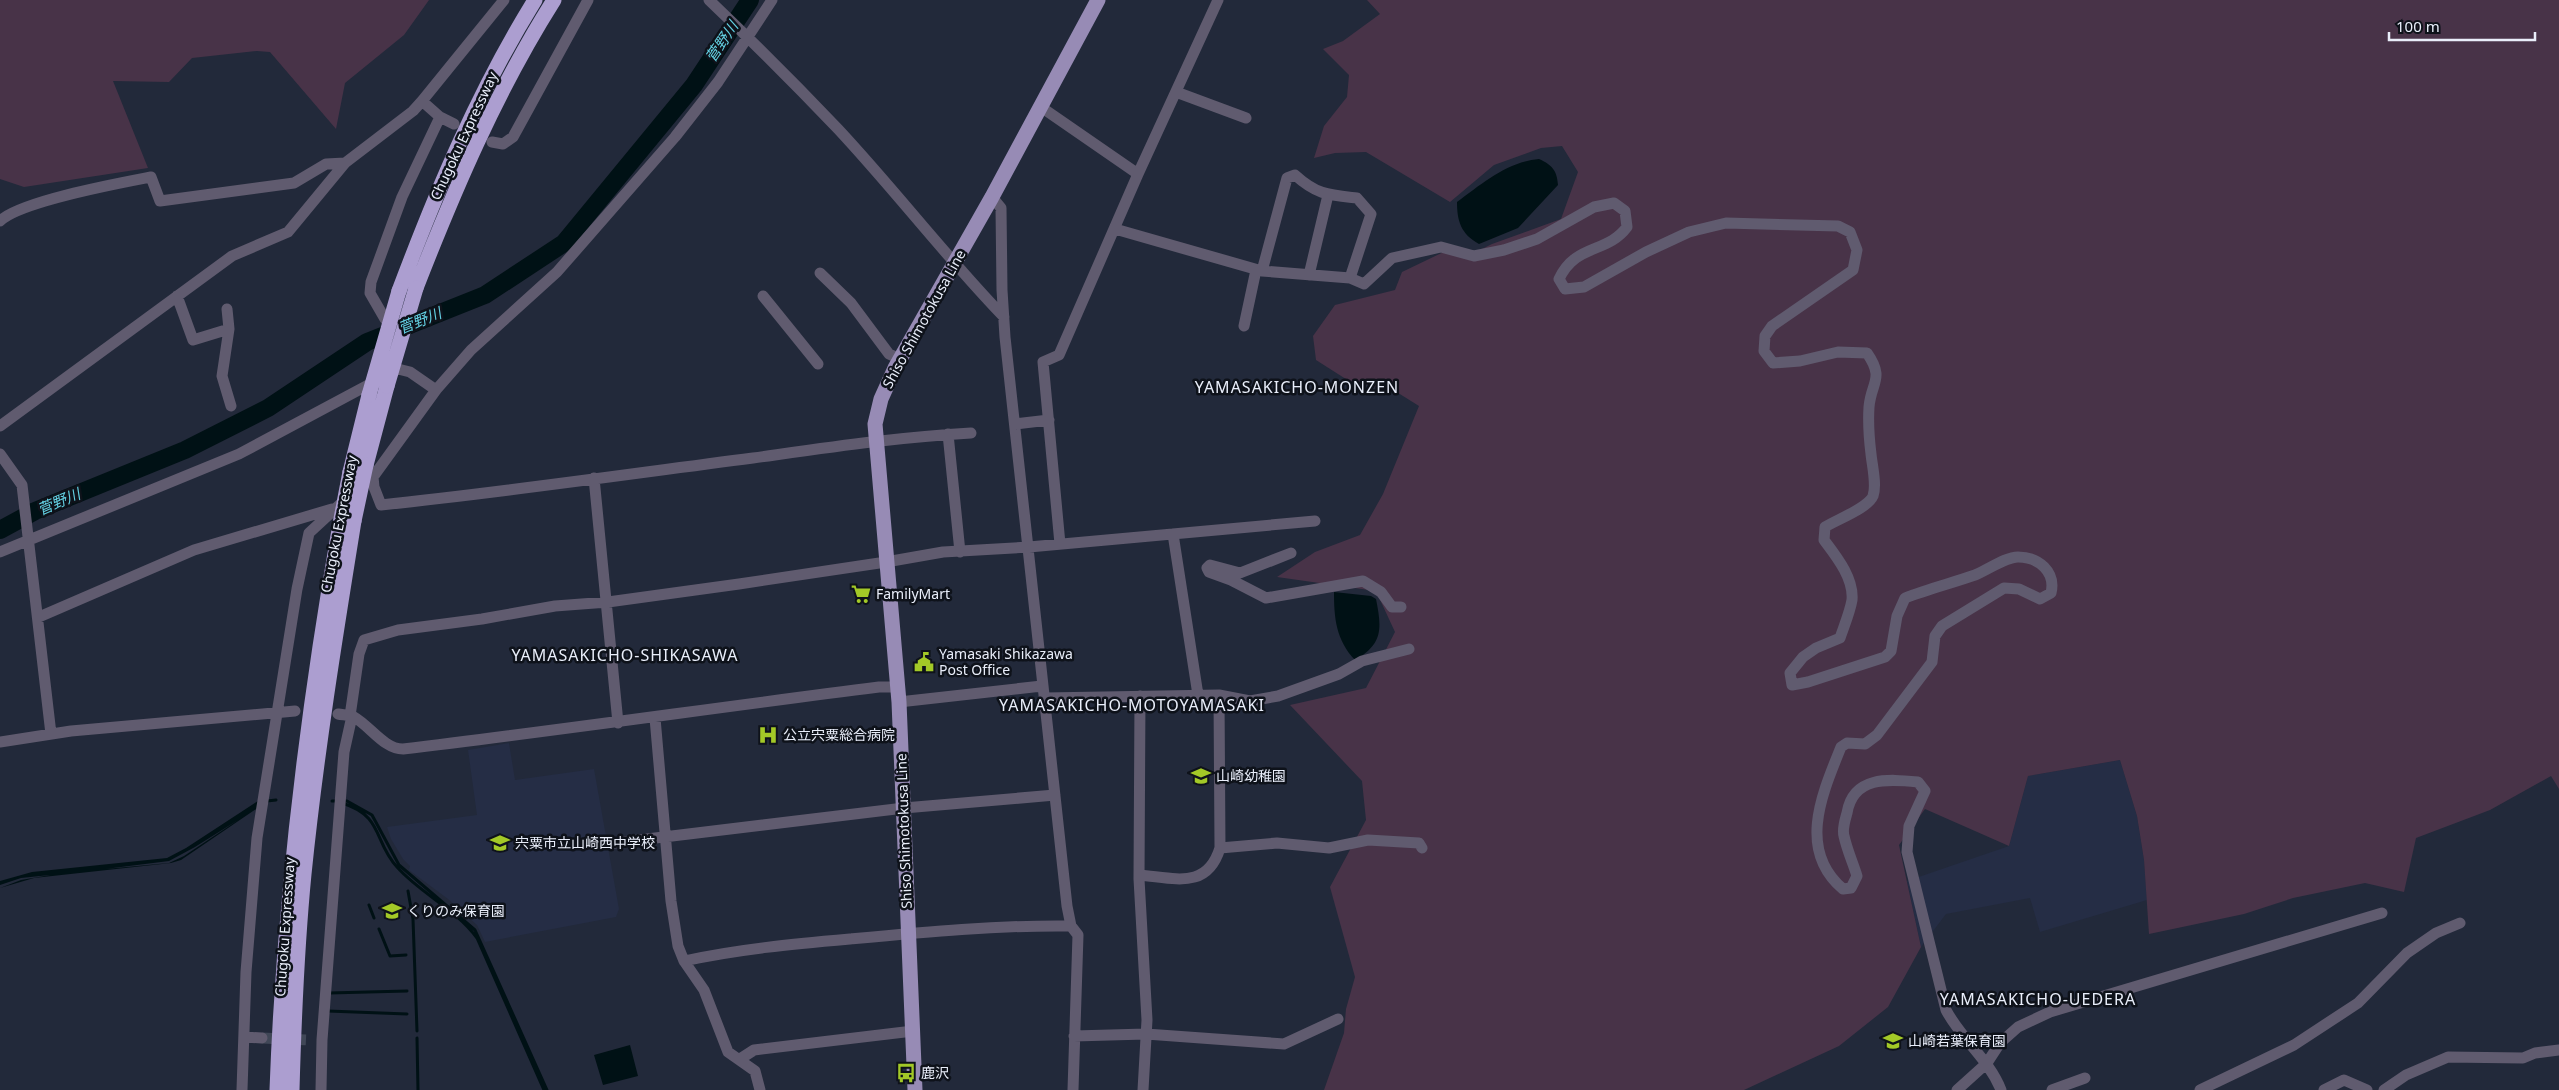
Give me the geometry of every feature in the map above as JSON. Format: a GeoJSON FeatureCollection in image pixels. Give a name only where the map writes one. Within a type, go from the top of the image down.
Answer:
{"type":"FeatureCollection","features":[{"type":"Feature","properties":{"kind":"highway","name":"Chugoku Expressway"},"geometry":{"type":"LineString","coordinates":[[292,1090],[297,960],[304,873],[347,523],[350,472],[369,395],[399,291],[458,144],[502,56],[535,0]]}},
{"type":"Feature","properties":{"kind":"highway","name":"Chugoku Expressway"},"geometry":{"type":"LineString","coordinates":[[277,1090],[282,962],[300,783],[319,648],[347,523],[370,471],[387,386],[416,288],[444,216],[491,111],[554,0]]}},
{"type":"Feature","properties":{"kind":"main road","name":"Shiso Shimotokusa Line"},"geometry":{"type":"LineString","coordinates":[[914,1090],[900,702],[874,429],[881,399],[900,358],[992,197],[1098,0]]}},
{"type":"Feature","properties":{"kind":"street"},"geometry":{"type":"LineString","coordinates":[[0,426],[232,256],[288,232],[345,163],[413,111],[504,0]]}},
{"type":"Feature","properties":{"kind":"street"},"geometry":{"type":"LineString","coordinates":[[492,142],[503,144],[513,137],[588,0]]}},
{"type":"Feature","properties":{"kind":"street"},"geometry":{"type":"LineString","coordinates":[[242,1090],[246,972],[257,838],[297,588],[309,533],[370,471],[471,350],[557,272],[632,188],[718,82],[772,0]]}},
{"type":"Feature","properties":{"kind":"street"},"geometry":{"type":"LineString","coordinates":[[1060,544],[1043,362],[1059,355],[1116,229],[1138,174],[1218,0]]}},
{"type":"Feature","properties":{"kind":"street"},"geometry":{"type":"LineString","coordinates":[[711,2],[748,36],[839,131],[953,264],[1004,318]]}},
{"type":"Feature","properties":{"kind":"street"},"geometry":{"type":"LineString","coordinates":[[1176,92],[1246,118]]}},
{"type":"Feature","properties":{"kind":"street"},"geometry":{"type":"LineString","coordinates":[[422,101],[440,117],[454,124]]}},
{"type":"Feature","properties":{"kind":"street"},"geometry":{"type":"LineString","coordinates":[[1041,107],[1138,174]]}},
{"type":"Feature","properties":{"kind":"street"},"geometry":{"type":"LineString","coordinates":[[386,318],[370,293],[371,282],[402,198],[440,117]]}},
{"type":"Feature","properties":{"kind":"street"},"geometry":{"type":"LineString","coordinates":[[0,221],[48,200],[151,177],[160,201],[294,183],[326,164],[345,163]]}},
{"type":"Feature","properties":{"kind":"street"},"geometry":{"type":"LineString","coordinates":[[1244,326],[1287,178],[1295,176],[1310,188],[1328,195],[1357,198],[1371,214],[1350,278]]}},
{"type":"Feature","properties":{"kind":"street"},"geometry":{"type":"LineString","coordinates":[[1309,275],[1328,195]]}},
{"type":"Feature","properties":{"kind":"street"},"geometry":{"type":"LineString","coordinates":[[992,197],[1000,208],[1004,318],[1066,906],[1071,926],[1078,935],[1073,1090]]}},
{"type":"Feature","properties":{"kind":"street"},"geometry":{"type":"LineString","coordinates":[[1116,229],[1259,270],[1350,278],[1364,284],[1392,258],[1441,248],[1474,256],[1504,250],[1537,239],[1594,207],[1614,203],[1625,211],[1627,227],[1619,238],[1578,255],[1565,265],[1559,278],[1565,289],[1584,286],[1646,252],[1690,232],[1726,223],[1838,226],[1850,232],[1856,250],[1854,270],[1772,326],[1765,336],[1764,351],[1773,363],[1800,361],[1838,352],[1867,353],[1876,366],[1876,385],[1869,404],[1868,423],[1873,496],[1864,508],[1845,515],[1825,527],[1824,540],[1841,563],[1850,585],[1852,599],[1840,638],[1816,648],[1804,657],[1790,673],[1792,685],[1808,682],[1885,657],[1892,651],[1897,616],[1906,598],[1975,575],[2016,557],[2036,560],[2046,569],[2053,583],[2051,593],[2040,599],[2019,589],[2004,588],[1942,626],[1935,636],[1932,662],[1877,735],[1865,744],[1848,743],[1841,747],[1822,793],[1816,837],[1821,863],[1830,877],[1843,889],[1851,888],[1858,876],[1843,834],[1847,808],[1854,792],[1870,782],[1894,780],[1918,782],[1925,791],[1910,826],[1907,852],[1946,1010],[1955,1028],[1994,1074],[2001,1090]]}},
{"type":"Feature","properties":{"kind":"street"},"geometry":{"type":"LineString","coordinates":[[820,273],[851,303],[889,354],[900,358]]}},
{"type":"Feature","properties":{"kind":"street"},"geometry":{"type":"LineString","coordinates":[[177,296],[193,340],[229,329]]}},
{"type":"Feature","properties":{"kind":"street"},"geometry":{"type":"LineString","coordinates":[[763,296],[818,364]]}},
{"type":"Feature","properties":{"kind":"street"},"geometry":{"type":"LineString","coordinates":[[227,309],[229,329],[222,376],[231,406]]}},
{"type":"Feature","properties":{"kind":"street"},"geometry":{"type":"LineString","coordinates":[[0,552],[30,538],[240,454],[398,369],[410,372],[436,390]]}},
{"type":"Feature","properties":{"kind":"street"},"geometry":{"type":"LineString","coordinates":[[1015,424],[1049,420]]}},
{"type":"Feature","properties":{"kind":"street"},"geometry":{"type":"LineString","coordinates":[[370,471],[381,505],[519,490],[594,478],[875,442],[971,432]]}},
{"type":"Feature","properties":{"kind":"street"},"geometry":{"type":"LineString","coordinates":[[948,434],[960,552]]}},
{"type":"Feature","properties":{"kind":"street"},"geometry":{"type":"LineString","coordinates":[[0,454],[22,485],[30,538],[51,734]]}},
{"type":"Feature","properties":{"kind":"street"},"geometry":{"type":"LineString","coordinates":[[594,478],[608,602],[618,723]]}},
{"type":"Feature","properties":{"kind":"street"},"geometry":{"type":"LineString","coordinates":[[39,617],[194,550],[334,509]]}},
{"type":"Feature","properties":{"kind":"street"},"geometry":{"type":"LineString","coordinates":[[321,1090],[322,1040],[344,752],[359,654],[364,640],[398,630],[482,619],[555,606],[608,602],[943,552],[1029,548],[1315,521]]}},
{"type":"Feature","properties":{"kind":"street"},"geometry":{"type":"LineString","coordinates":[[1173,534],[1198,695]]}},
{"type":"Feature","properties":{"kind":"street"},"geometry":{"type":"LineString","coordinates":[[1291,553],[1240,573],[1210,565],[1208,568],[1210,572],[1232,580],[1266,598],[1363,582],[1381,592],[1392,607],[1401,607]]}},
{"type":"Feature","properties":{"kind":"street"},"geometry":{"type":"LineString","coordinates":[[1045,698],[1219,695],[1250,701],[1278,696],[1339,674],[1362,661],[1410,648]]}},
{"type":"Feature","properties":{"kind":"street"},"geometry":{"type":"LineString","coordinates":[[900,702],[1042,686]]}},
{"type":"Feature","properties":{"kind":"street"},"geometry":{"type":"LineString","coordinates":[[338,714],[351,716],[396,749],[618,723],[743,704],[898,687]]}},
{"type":"Feature","properties":{"kind":"street"},"geometry":{"type":"LineString","coordinates":[[1139,875],[1193,879],[1205,874],[1216,862],[1220,848],[1219,695]]}},
{"type":"Feature","properties":{"kind":"street"},"geometry":{"type":"LineString","coordinates":[[1140,696],[1139,875],[1147,1020],[1143,1090]]}},
{"type":"Feature","properties":{"kind":"street"},"geometry":{"type":"LineString","coordinates":[[0,742],[51,734],[295,711]]}},
{"type":"Feature","properties":{"kind":"street"},"geometry":{"type":"LineString","coordinates":[[655,718],[678,946],[684,961],[704,990],[728,1052],[755,1071],[760,1090]]}},
{"type":"Feature","properties":{"kind":"street"},"geometry":{"type":"LineString","coordinates":[[614,843],[904,808],[1055,795]]}},
{"type":"Feature","properties":{"kind":"street"},"geometry":{"type":"LineString","coordinates":[[1220,848],[1276,843],[1330,848],[1368,840],[1419,843],[1422,848]]}},
{"type":"Feature","properties":{"kind":"street"},"geometry":{"type":"LineString","coordinates":[[1957,1090],[1986,1063],[2000,1043],[2018,1027],[2050,1012],[2382,913]]}},
{"type":"Feature","properties":{"kind":"street"},"geometry":{"type":"LineString","coordinates":[[2200,1090],[2294,1045],[2358,1003],[2407,953],[2436,933],[2460,923]]}},
{"type":"Feature","properties":{"kind":"street"},"geometry":{"type":"LineString","coordinates":[[684,961],[732,950],[908,932],[1009,925],[1071,926]]}},
{"type":"Feature","properties":{"kind":"street"},"geometry":{"type":"LineString","coordinates":[[1074,1036],[1146,1034],[1284,1044],[1338,1019]]}},
{"type":"Feature","properties":{"kind":"street"},"geometry":{"type":"LineString","coordinates":[[740,1059],[754,1050],[913,1031]]}},
{"type":"Feature","properties":{"kind":"street"},"geometry":{"type":"LineString","coordinates":[[244,1036],[262,1038]]}},
{"type":"Feature","properties":{"kind":"street"},"geometry":{"type":"LineString","coordinates":[[309,1040],[322,1040]]}},
{"type":"Feature","properties":{"kind":"street"},"geometry":{"type":"LineString","coordinates":[[2384,1090],[2406,1075],[2448,1057],[2523,1058],[2535,1053],[2559,1050]]}},
{"type":"Feature","properties":{"kind":"street"},"geometry":{"type":"LineString","coordinates":[[2052,1090],[2085,1078]]}},
{"type":"Feature","properties":{"kind":"street"},"geometry":{"type":"LineString","coordinates":[[2324,1090],[2344,1080],[2368,1090]]}},
{"type":"Feature","properties":{"kind":"shaded area"},"geometry":{"type":"Polygon","coordinates":[[[0,0],[429,0],[404,35],[345,83],[336,129],[270,52],[257,51],[192,58],[169,82],[113,81],[148,168],[24,187],[0,179],[0,0]]]}},
{"type":"Feature","properties":{"kind":"shaded area"},"geometry":{"type":"Polygon","coordinates":[[[1367,0],[2559,0],[2559,789],[2551,776],[2490,810],[2416,838],[2404,892],[2365,883],[2293,898],[2244,914],[2149,934],[2144,860],[2137,816],[2120,760],[2028,776],[2009,846],[1925,809],[1899,845],[1921,947],[1888,1007],[1839,1046],[1744,1090],[1324,1090],[1344,1033],[1346,1009],[1355,977],[1330,887],[1366,820],[1362,781],[1290,705],[1366,688],[1395,632],[1376,591],[1277,577],[1315,552],[1360,535],[1383,494],[1419,406],[1395,391],[1349,381],[1316,360],[1313,336],[1335,305],[1395,290],[1402,272],[1454,247],[1466,257],[1492,244],[1561,219],[1578,172],[1562,146],[1541,148],[1494,165],[1450,202],[1366,152],[1335,153],[1314,158],[1324,126],[1347,97],[1349,75],[1323,49],[1343,41],[1380,14],[1367,0]]]}},
{"type":"Feature","properties":{"kind":"shaded area"},"geometry":{"type":"Polygon","coordinates":[[[1539,159],[1553,169],[1558,185],[1518,228],[1479,244],[1468,236],[1459,221],[1457,202],[1496,174],[1516,164],[1539,159]]]}},
{"type":"Feature","properties":{"kind":"shaded area"},"geometry":{"type":"Polygon","coordinates":[[[1334,592],[1371,596],[1376,599],[1379,627],[1376,642],[1355,660],[1344,645],[1337,628],[1334,592]]]}},
{"type":"Feature","properties":{"kind":"shaded area","name":"宍粟市立山崎西中学校"},"geometry":{"type":"Polygon","coordinates":[[[509,743],[515,780],[594,769],[619,909],[616,917],[485,942],[477,925],[448,899],[409,870],[410,866],[403,859],[391,839],[387,827],[477,815],[468,750],[509,743]]]}},
{"type":"Feature","properties":{"kind":"shaded area"},"geometry":{"type":"Polygon","coordinates":[[[2120,760],[2137,816],[2144,860],[2147,900],[2040,932],[2030,898],[1946,914],[1921,947],[1907,881],[2009,846],[2028,776],[2120,760]]]}},
{"type":"Feature","properties":{"kind":"shaded area"},"geometry":{"type":"Polygon","coordinates":[[[258,801],[259,807],[181,860],[171,863],[34,878],[0,888],[21,880],[50,875],[21,878],[0,885],[0,881],[32,872],[167,858],[186,848],[258,801]],[[238,820],[169,861],[105,869],[169,863],[184,856],[238,820]]]}},
{"type":"Feature","properties":{"kind":"shaded area"},"geometry":{"type":"Polygon","coordinates":[[[630,1045],[638,1076],[603,1085],[594,1055],[630,1045]]]}},
{"type":"Feature","properties":{"kind":"waterway","name":"菅野川"},"geometry":{"type":"LineString","coordinates":[[0,530],[35,511],[185,450],[268,408],[367,342],[485,295],[564,243],[694,85],[750,0]]}},
{"type":"Feature","properties":{"kind":"waterway"},"geometry":{"type":"LineString","coordinates":[[267,801],[276,800]]}},
{"type":"Feature","properties":{"kind":"waterway"},"geometry":{"type":"LineString","coordinates":[[332,801],[347,801],[372,815],[399,865],[475,930],[547,1090]]}},
{"type":"Feature","properties":{"kind":"waterway"},"geometry":{"type":"LineString","coordinates":[[342,803],[355,808],[365,815],[372,822],[389,857],[406,877],[459,918],[477,938],[544,1090]]}},
{"type":"Feature","properties":{"kind":"waterway"},"geometry":{"type":"LineString","coordinates":[[408,891],[413,919],[417,1031]]}},
{"type":"Feature","properties":{"kind":"waterway"},"geometry":{"type":"LineString","coordinates":[[369,905],[374,918]]}},
{"type":"Feature","properties":{"kind":"waterway"},"geometry":{"type":"LineString","coordinates":[[379,929],[390,956],[406,955]]}},
{"type":"Feature","properties":{"kind":"waterway"},"geometry":{"type":"LineString","coordinates":[[329,993],[407,991]]}},
{"type":"Feature","properties":{"kind":"waterway"},"geometry":{"type":"LineString","coordinates":[[328,1011],[407,1014]]}},
{"type":"Feature","properties":{"kind":"waterway"},"geometry":{"type":"LineString","coordinates":[[417,1038],[418,1090]]}},
{"type":"Feature","properties":{"kind":"tunnel"},"geometry":{"type":"LineString","coordinates":[[262,1038],[309,1040]]}},
{"type":"Feature","properties":{"kind":"place","name":"FamilyMart"},"geometry":{"type":"Point","coordinates":[861,594]}},
{"type":"Feature","properties":{"kind":"place","name":"Yamasaki Shikazawa Post Office"},"geometry":{"type":"Point","coordinates":[924,662]}},
{"type":"Feature","properties":{"kind":"place","name":"公立宍粟総合病院"},"geometry":{"type":"Point","coordinates":[768,735]}},
{"type":"Feature","properties":{"kind":"place","name":"山崎幼稚園"},"geometry":{"type":"Point","coordinates":[1201,776]}},
{"type":"Feature","properties":{"kind":"place","name":"宍粟市立山崎西中学校"},"geometry":{"type":"Point","coordinates":[500,843]}},
{"type":"Feature","properties":{"kind":"place","name":"くりのみ保育園"},"geometry":{"type":"Point","coordinates":[392,911]}},
{"type":"Feature","properties":{"kind":"place","name":"山崎若葉保育園"},"geometry":{"type":"Point","coordinates":[1893,1041]}},
{"type":"Feature","properties":{"kind":"place","name":"鹿沢"},"geometry":{"type":"Point","coordinates":[906,1073]}},
{"type":"Feature","properties":{"kind":"district","name":"YAMASAKICHO-MONZEN"},"geometry":{"type":"Point","coordinates":[1297,387]}},
{"type":"Feature","properties":{"kind":"district","name":"YAMASAKICHO-SHIKASAWA"},"geometry":{"type":"Point","coordinates":[625,655]}},
{"type":"Feature","properties":{"kind":"district","name":"YAMASAKICHO-MOTOYAMASAKI"},"geometry":{"type":"Point","coordinates":[1132,705]}},
{"type":"Feature","properties":{"kind":"district","name":"YAMASAKICHO-UEDERA"},"geometry":{"type":"Point","coordinates":[2038,999]}}]}
